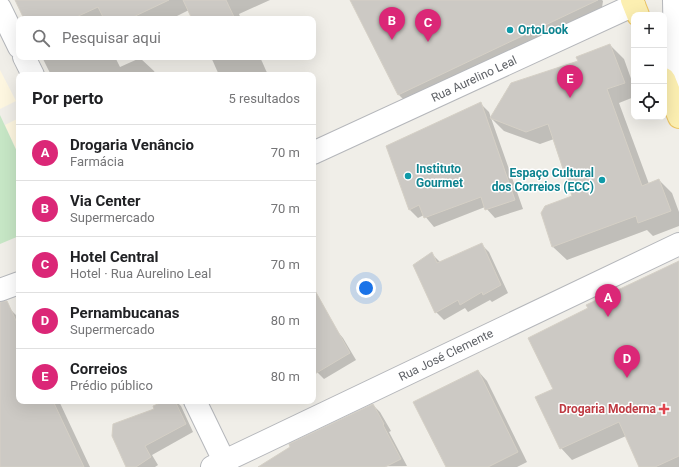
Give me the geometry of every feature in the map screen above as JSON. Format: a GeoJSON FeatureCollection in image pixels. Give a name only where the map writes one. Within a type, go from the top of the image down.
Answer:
{"type":"FeatureCollection","features":[{"type":"Feature","properties":{"kind":"main road"},"geometry":{"type":"LineString","coordinates":[[666,84],[678,113]]}},
{"type":"Feature","properties":{"kind":"street"},"geometry":{"type":"LineString","coordinates":[[674,0],[678,113]]}},
{"type":"Feature","properties":{"kind":"street","name":"Rua Aurelino Leal"},"geometry":{"type":"LineString","coordinates":[[316,152],[635,7]]}},
{"type":"Feature","properties":{"kind":"street"},"geometry":{"type":"LineString","coordinates":[[0,8],[16,41]]}},
{"type":"Feature","properties":{"kind":"street"},"geometry":{"type":"LineString","coordinates":[[26,60],[32,72]]}},
{"type":"Feature","properties":{"kind":"street","name":"Rua José Clemente"},"geometry":{"type":"LineString","coordinates":[[221,465],[679,244]]}},
{"type":"Feature","properties":{"kind":"street"},"geometry":{"type":"LineString","coordinates":[[0,290],[16,283]]}},
{"type":"Feature","properties":{"kind":"street"},"geometry":{"type":"LineString","coordinates":[[196,404],[221,465]]}},
{"type":"Feature","properties":{"kind":"shaded area"},"geometry":{"type":"Polygon","coordinates":[[[0,70],[16,101],[0,109],[0,70]]]}},
{"type":"Feature","properties":{"kind":"shaded area"},"geometry":{"type":"Polygon","coordinates":[[[16,120],[16,149],[5,125],[16,120]]]}},
{"type":"Feature","properties":{"kind":"green space"},"geometry":{"type":"Polygon","coordinates":[[[0,115],[16,150],[16,237],[0,244],[0,115]]]}},
{"type":"Feature","properties":{"kind":"building"},"geometry":{"type":"Polygon","coordinates":[[[15,0],[169,0],[135,16],[102,16],[98,7],[78,16],[23,16],[15,0]]]}},
{"type":"Feature","properties":{"kind":"building"},"geometry":{"type":"Polygon","coordinates":[[[183,0],[226,0],[234,16],[191,16],[183,0]]]}},
{"type":"Feature","properties":{"kind":"building"},"geometry":{"type":"Polygon","coordinates":[[[350,0],[598,0],[398,95],[350,0]]]}},
{"type":"Feature","properties":{"kind":"building"},"geometry":{"type":"Polygon","coordinates":[[[610,44],[625,83],[607,89],[642,186],[659,179],[671,211],[638,223],[636,216],[552,247],[541,213],[545,206],[572,196],[548,124],[526,132],[490,118],[511,83],[578,61],[576,57],[610,44]]]}},
{"type":"Feature","properties":{"kind":"building"},"geometry":{"type":"Polygon","coordinates":[[[481,102],[515,200],[485,210],[481,197],[424,218],[419,205],[409,210],[386,146],[481,102]]]}},
{"type":"Feature","properties":{"kind":"building"},"geometry":{"type":"Polygon","coordinates":[[[482,243],[501,285],[483,295],[482,292],[460,305],[458,300],[435,313],[413,265],[432,252],[437,263],[482,243]]]}},
{"type":"Feature","properties":{"kind":"building"},"geometry":{"type":"Polygon","coordinates":[[[679,261],[679,456],[655,467],[639,467],[619,422],[560,449],[535,397],[553,389],[528,338],[588,308],[586,305],[679,261]]]}},
{"type":"Feature","properties":{"kind":"building"},"geometry":{"type":"Polygon","coordinates":[[[316,292],[350,353],[316,373],[316,292]]]}},
{"type":"Feature","properties":{"kind":"building"},"geometry":{"type":"Polygon","coordinates":[[[7,301],[16,320],[16,404],[54,404],[84,467],[0,467],[0,302],[7,301]]]}},
{"type":"Feature","properties":{"kind":"building"},"geometry":{"type":"Polygon","coordinates":[[[478,370],[518,452],[488,467],[446,467],[413,402],[478,370]]]}},
{"type":"Feature","properties":{"kind":"building"},"geometry":{"type":"Polygon","coordinates":[[[158,404],[176,404],[186,424],[145,446],[151,457],[136,467],[126,467],[112,436],[113,424],[154,409],[153,406],[158,404]]]}},
{"type":"Feature","properties":{"kind":"building"},"geometry":{"type":"Polygon","coordinates":[[[373,404],[401,459],[385,467],[258,467],[290,447],[289,444],[373,404]]]}},
{"type":"Feature","properties":{"kind":"place","name":"OrtoLook"},"geometry":{"type":"Point","coordinates":[510,30]}},
{"type":"Feature","properties":{"kind":"place","name":"Via Center"},"geometry":{"type":"Point","coordinates":[392,40]}},
{"type":"Feature","properties":{"kind":"place","name":"Hotel Central"},"geometry":{"type":"Point","coordinates":[428,42]}},
{"type":"Feature","properties":{"kind":"place","name":"Correios"},"geometry":{"type":"Point","coordinates":[570,98]}},
{"type":"Feature","properties":{"kind":"place","name":"Instituto Gourmet"},"geometry":{"type":"Point","coordinates":[408,176]}},
{"type":"Feature","properties":{"kind":"place","name":"Espaço Cultural dos Correios (ECC)"},"geometry":{"type":"Point","coordinates":[602,180]}},
{"type":"Feature","properties":{"kind":"place","name":"Drogaria Venâncio"},"geometry":{"type":"Point","coordinates":[608,317]}},
{"type":"Feature","properties":{"kind":"place","name":"Pernambucanas"},"geometry":{"type":"Point","coordinates":[627,378]}},
{"type":"Feature","properties":{"kind":"place","name":"Drogaria Moderna"},"geometry":{"type":"Point","coordinates":[664,409]}}]}
